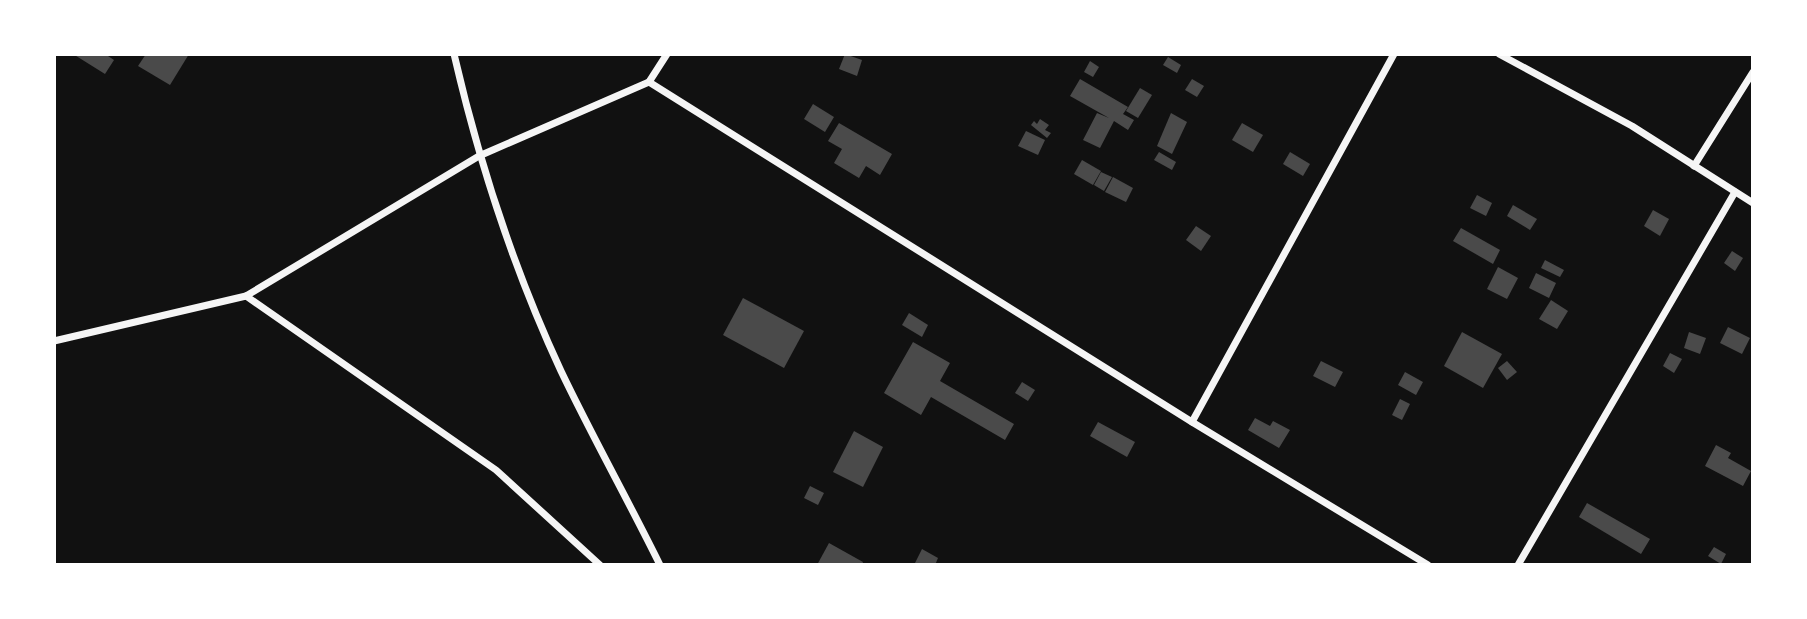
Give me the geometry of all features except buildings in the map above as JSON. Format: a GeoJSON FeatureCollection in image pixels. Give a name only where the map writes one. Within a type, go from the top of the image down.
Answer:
{"type":"FeatureCollection","features":[{"type":"Feature","properties":{"kind":"street"},"geometry":{"type":"LineString","coordinates":[[454,54],[479,156],[531,301],[561,371],[660,565]]}},
{"type":"Feature","properties":{"kind":"street"},"geometry":{"type":"LineString","coordinates":[[54,341],[246,296],[479,156],[649,82],[667,54]]}},
{"type":"Feature","properties":{"kind":"street"},"geometry":{"type":"LineString","coordinates":[[1192,422],[1394,54]]}},
{"type":"Feature","properties":{"kind":"street"},"geometry":{"type":"LineString","coordinates":[[1499,54],[1632,126],[1753,203]]}},
{"type":"Feature","properties":{"kind":"street"},"geometry":{"type":"LineString","coordinates":[[1694,166],[1753,72]]}},
{"type":"Feature","properties":{"kind":"street"},"geometry":{"type":"LineString","coordinates":[[649,82],[1192,422],[1428,565]]}},
{"type":"Feature","properties":{"kind":"street"},"geometry":{"type":"LineString","coordinates":[[1518,565],[1735,192]]}},
{"type":"Feature","properties":{"kind":"street"},"geometry":{"type":"LineString","coordinates":[[246,296],[496,470],[600,565]]}}]}
